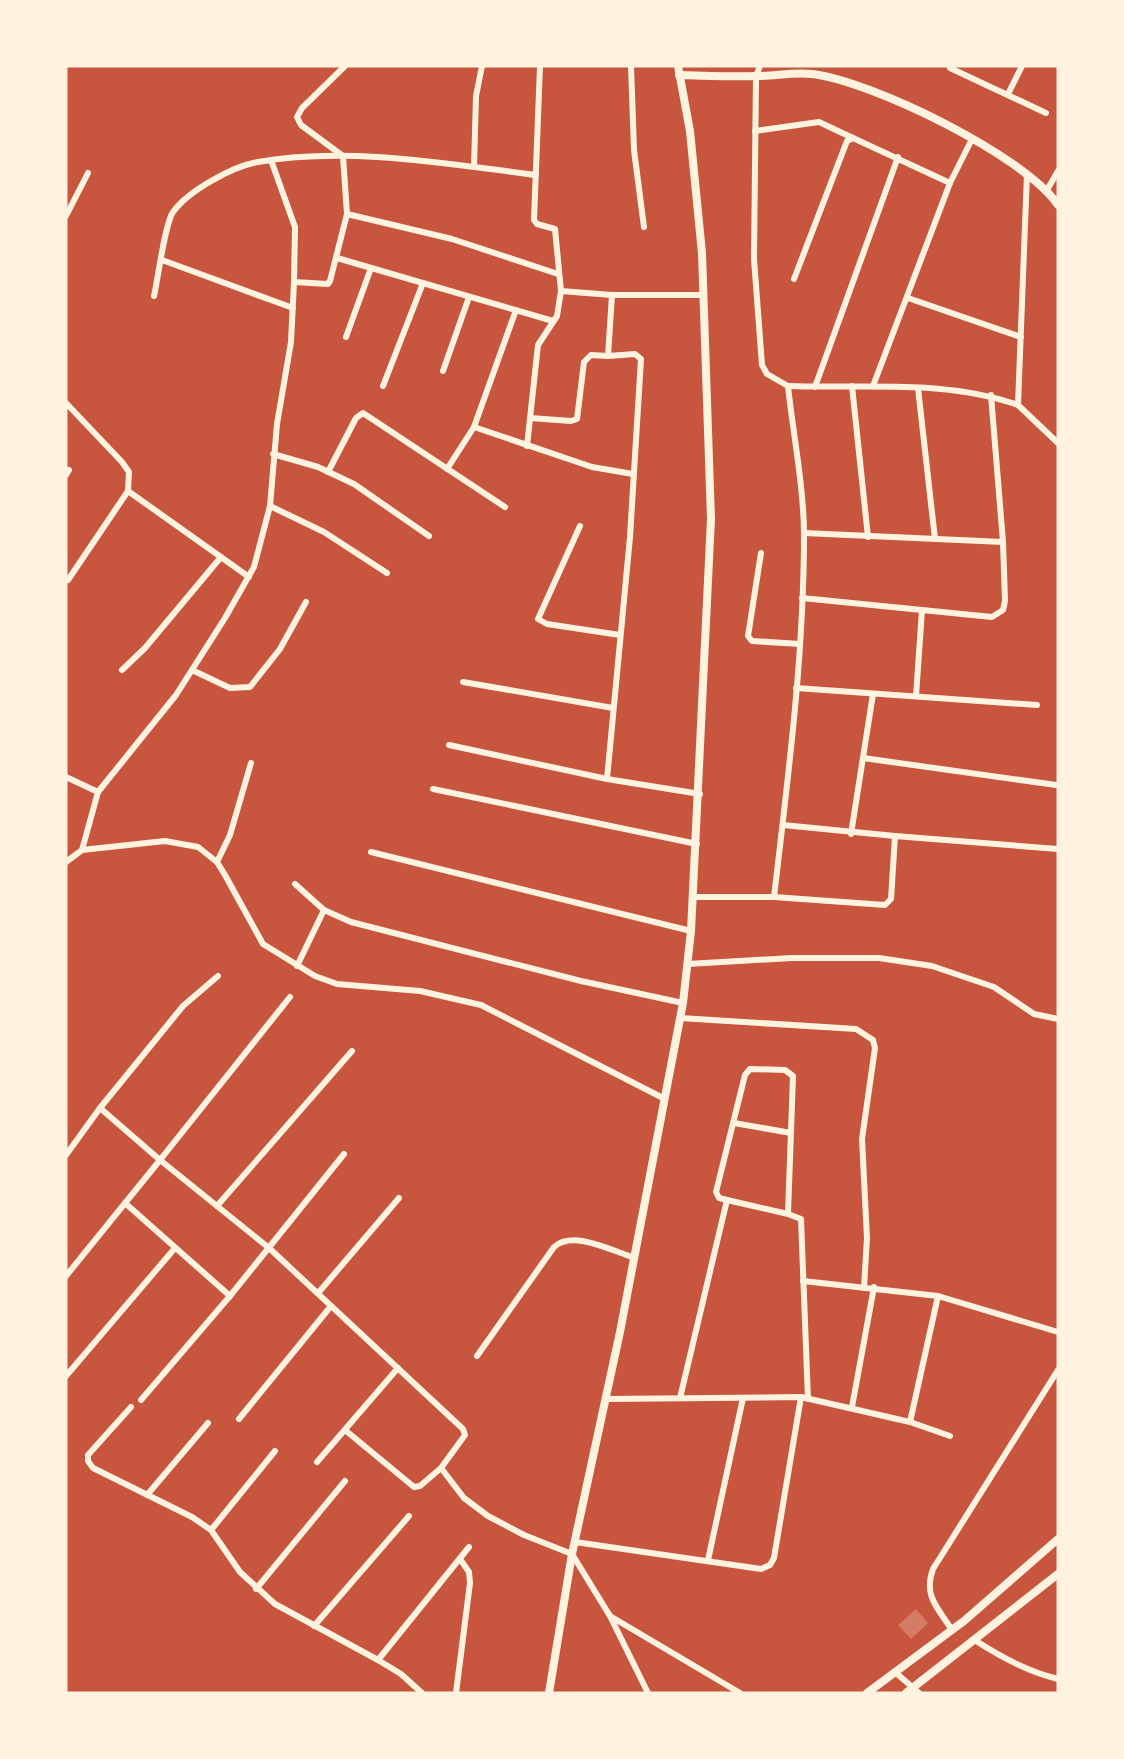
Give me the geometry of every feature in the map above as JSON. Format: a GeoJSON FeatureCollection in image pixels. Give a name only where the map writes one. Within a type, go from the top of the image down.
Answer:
{"type":"FeatureCollection","features":[{"type":"Feature","properties":{"kind":"street"},"geometry":{"type":"LineString","coordinates":[[294,282],[328,284],[332,278],[337,258],[347,214],[343,156],[301,125],[297,117],[302,108],[345,66]]}},
{"type":"Feature","properties":{"kind":"street"},"geometry":{"type":"LineString","coordinates":[[474,167],[476,96],[482,66]]}},
{"type":"Feature","properties":{"kind":"street"},"geometry":{"type":"LineString","coordinates":[[527,447],[538,345],[553,321],[561,291],[555,228],[537,224],[534,220],[540,66]]}},
{"type":"Feature","properties":{"kind":"street"},"geometry":{"type":"LineString","coordinates":[[631,66],[634,150],[644,227]]}},
{"type":"Feature","properties":{"kind":"street"},"geometry":{"type":"LineString","coordinates":[[549,1693],[572,1554],[606,1399],[683,1004],[691,931],[700,794],[711,519],[704,295],[690,131],[678,66]]}},
{"type":"Feature","properties":{"kind":"street"},"geometry":{"type":"LineString","coordinates":[[760,66],[756,76],[754,259],[762,365],[767,374],[788,386],[873,386],[991,395],[1018,405],[1058,443]]}},
{"type":"Feature","properties":{"kind":"street"},"geometry":{"type":"LineString","coordinates":[[1008,94],[1022,66]]}},
{"type":"Feature","properties":{"kind":"street"},"geometry":{"type":"LineString","coordinates":[[948,67],[1046,113]]}},
{"type":"Feature","properties":{"kind":"street"},"geometry":{"type":"LineString","coordinates":[[679,75],[811,74],[860,86],[919,111],[1027,173],[1047,190],[1058,206]]}},
{"type":"Feature","properties":{"kind":"street"},"geometry":{"type":"LineString","coordinates":[[756,131],[819,122],[950,183]]}},
{"type":"Feature","properties":{"kind":"street"},"geometry":{"type":"LineString","coordinates":[[794,279],[843,146],[853,138]]}},
{"type":"Feature","properties":{"kind":"street"},"geometry":{"type":"LineString","coordinates":[[873,386],[950,183],[971,141]]}},
{"type":"Feature","properties":{"kind":"street"},"geometry":{"type":"LineString","coordinates":[[154,296],[171,214],[182,202],[225,174],[256,162],[343,156],[474,167],[536,175]]}},
{"type":"Feature","properties":{"kind":"street"},"geometry":{"type":"LineString","coordinates":[[815,387],[898,157]]}},
{"type":"Feature","properties":{"kind":"street"},"geometry":{"type":"LineString","coordinates":[[82,850],[98,792],[176,695],[249,577],[260,547],[270,506],[273,454],[291,342],[294,282],[295,227],[271,160]]}},
{"type":"Feature","properties":{"kind":"street"},"geometry":{"type":"LineString","coordinates":[[1047,190],[1058,171]]}},
{"type":"Feature","properties":{"kind":"street"},"geometry":{"type":"LineString","coordinates":[[66,216],[88,173]]}},
{"type":"Feature","properties":{"kind":"street"},"geometry":{"type":"LineString","coordinates":[[1018,405],[1027,173]]}},
{"type":"Feature","properties":{"kind":"street"},"geometry":{"type":"LineString","coordinates":[[347,214],[452,239],[558,274]]}},
{"type":"Feature","properties":{"kind":"street"},"geometry":{"type":"LineString","coordinates":[[337,258],[553,321]]}},
{"type":"Feature","properties":{"kind":"street"},"geometry":{"type":"LineString","coordinates":[[162,260],[292,308]]}},
{"type":"Feature","properties":{"kind":"street"},"geometry":{"type":"LineString","coordinates":[[346,337],[371,268]]}},
{"type":"Feature","properties":{"kind":"street"},"geometry":{"type":"LineString","coordinates":[[383,386],[423,283]]}},
{"type":"Feature","properties":{"kind":"street"},"geometry":{"type":"LineString","coordinates":[[561,291],[612,295],[704,295]]}},
{"type":"Feature","properties":{"kind":"street"},"geometry":{"type":"LineString","coordinates":[[608,356],[612,295]]}},
{"type":"Feature","properties":{"kind":"street"},"geometry":{"type":"LineString","coordinates":[[443,371],[469,297]]}},
{"type":"Feature","properties":{"kind":"street"},"geometry":{"type":"LineString","coordinates":[[908,298],[1021,337]]}},
{"type":"Feature","properties":{"kind":"street"},"geometry":{"type":"LineString","coordinates":[[447,469],[474,427],[516,310]]}},
{"type":"Feature","properties":{"kind":"street"},"geometry":{"type":"LineString","coordinates":[[530,418],[577,419],[584,362],[591,356],[635,354],[641,359],[607,779]]}},
{"type":"Feature","properties":{"kind":"street"},"geometry":{"type":"LineString","coordinates":[[774,897],[800,644],[804,533],[788,386]]}},
{"type":"Feature","properties":{"kind":"street"},"geometry":{"type":"LineString","coordinates":[[852,386],[868,537]]}},
{"type":"Feature","properties":{"kind":"street"},"geometry":{"type":"LineString","coordinates":[[918,388],[935,539]]}},
{"type":"Feature","properties":{"kind":"street"},"geometry":{"type":"LineString","coordinates":[[802,598],[992,617],[1003,610],[1005,601],[1003,542],[991,395]]}},
{"type":"Feature","properties":{"kind":"street"},"geometry":{"type":"LineString","coordinates":[[66,403],[129,472],[128,490],[68,580]]}},
{"type":"Feature","properties":{"kind":"street"},"geometry":{"type":"LineString","coordinates":[[328,472],[356,418],[363,413],[373,417],[505,507]]}},
{"type":"Feature","properties":{"kind":"street"},"geometry":{"type":"LineString","coordinates":[[474,427],[527,447],[592,467],[633,474]]}},
{"type":"Feature","properties":{"kind":"street"},"geometry":{"type":"LineString","coordinates":[[273,454],[328,472],[354,484],[429,536]]}},
{"type":"Feature","properties":{"kind":"street"},"geometry":{"type":"LineString","coordinates":[[128,490],[249,577]]}},
{"type":"Feature","properties":{"kind":"street"},"geometry":{"type":"LineString","coordinates":[[270,506],[324,532],[387,573]]}},
{"type":"Feature","properties":{"kind":"street"},"geometry":{"type":"LineString","coordinates":[[580,526],[538,620],[546,624],[620,635]]}},
{"type":"Feature","properties":{"kind":"street"},"geometry":{"type":"LineString","coordinates":[[804,533],[1003,542]]}},
{"type":"Feature","properties":{"kind":"street"},"geometry":{"type":"LineString","coordinates":[[761,553],[748,636],[752,641],[800,644]]}},
{"type":"Feature","properties":{"kind":"street"},"geometry":{"type":"LineString","coordinates":[[122,670],[145,648],[221,557]]}},
{"type":"Feature","properties":{"kind":"street"},"geometry":{"type":"LineString","coordinates":[[192,670],[230,688],[250,687],[280,649],[306,602]]}},
{"type":"Feature","properties":{"kind":"street"},"geometry":{"type":"LineString","coordinates":[[916,696],[922,610]]}},
{"type":"Feature","properties":{"kind":"street"},"geometry":{"type":"LineString","coordinates":[[463,682],[614,708]]}},
{"type":"Feature","properties":{"kind":"street"},"geometry":{"type":"LineString","coordinates":[[796,688],[1036,705]]}},
{"type":"Feature","properties":{"kind":"street"},"geometry":{"type":"LineString","coordinates":[[851,834],[873,693]]}},
{"type":"Feature","properties":{"kind":"street"},"geometry":{"type":"LineString","coordinates":[[449,745],[607,779],[700,794]]}},
{"type":"Feature","properties":{"kind":"street"},"geometry":{"type":"LineString","coordinates":[[863,758],[1056,784]]}},
{"type":"Feature","properties":{"kind":"street"},"geometry":{"type":"LineString","coordinates":[[217,862],[230,835],[251,763]]}},
{"type":"Feature","properties":{"kind":"street"},"geometry":{"type":"LineString","coordinates":[[66,777],[98,792]]}},
{"type":"Feature","properties":{"kind":"street"},"geometry":{"type":"LineString","coordinates":[[433,789],[697,844]]}},
{"type":"Feature","properties":{"kind":"street"},"geometry":{"type":"LineString","coordinates":[[783,825],[851,834],[1058,849]]}},
{"type":"Feature","properties":{"kind":"street"},"geometry":{"type":"LineString","coordinates":[[692,897],[774,897],[885,905],[891,899],[895,836]]}},
{"type":"Feature","properties":{"kind":"street"},"geometry":{"type":"LineString","coordinates":[[66,862],[82,850],[165,841],[198,846],[217,862],[263,944],[297,966],[338,984],[420,991],[481,1005],[665,1099]]}},
{"type":"Feature","properties":{"kind":"street"},"geometry":{"type":"LineString","coordinates":[[371,852],[691,931]]}},
{"type":"Feature","properties":{"kind":"street"},"geometry":{"type":"LineString","coordinates":[[295,884],[324,910],[351,922],[581,981],[683,1004]]}},
{"type":"Feature","properties":{"kind":"street"},"geometry":{"type":"LineString","coordinates":[[297,966],[324,910]]}},
{"type":"Feature","properties":{"kind":"street"},"geometry":{"type":"LineString","coordinates":[[688,964],[792,958],[879,958],[932,966],[994,987],[1034,1014],[1058,1019]]}},
{"type":"Feature","properties":{"kind":"street"},"geometry":{"type":"LineString","coordinates":[[66,1155],[100,1108],[183,1006],[218,976]]}},
{"type":"Feature","properties":{"kind":"street"},"geometry":{"type":"LineString","coordinates":[[66,1276],[290,997]]}},
{"type":"Feature","properties":{"kind":"street"},"geometry":{"type":"LineString","coordinates":[[680,1018],[856,1029],[873,1040],[875,1048],[862,1139],[867,1238],[864,1288]]}},
{"type":"Feature","properties":{"kind":"street"},"geometry":{"type":"LineString","coordinates":[[217,1206],[352,1051]]}},
{"type":"Feature","properties":{"kind":"street"},"geometry":{"type":"LineString","coordinates":[[575,1542],[761,1569],[770,1565],[774,1558],[804,1398],[802,1221],[797,1216],[788,1214],[727,1200],[719,1198],[716,1192],[747,1071],[750,1068],[785,1070],[794,1079],[788,1214]]}},
{"type":"Feature","properties":{"kind":"street"},"geometry":{"type":"LineString","coordinates":[[100,1108],[319,1292],[331,1306],[463,1429],[465,1435],[441,1468],[420,1486],[414,1487],[345,1430]]}},
{"type":"Feature","properties":{"kind":"street"},"geometry":{"type":"LineString","coordinates":[[734,1123],[791,1133]]}},
{"type":"Feature","properties":{"kind":"street"},"geometry":{"type":"LineString","coordinates":[[141,1400],[230,1296],[344,1154]]}},
{"type":"Feature","properties":{"kind":"street"},"geometry":{"type":"LineString","coordinates":[[319,1292],[399,1198]]}},
{"type":"Feature","properties":{"kind":"street"},"geometry":{"type":"LineString","coordinates":[[680,1398],[727,1200]]}},
{"type":"Feature","properties":{"kind":"street"},"geometry":{"type":"LineString","coordinates":[[125,1203],[230,1296]]}},
{"type":"Feature","properties":{"kind":"street"},"geometry":{"type":"LineString","coordinates":[[477,1356],[554,1247],[562,1240],[574,1239],[632,1257]]}},
{"type":"Feature","properties":{"kind":"street"},"geometry":{"type":"LineString","coordinates":[[66,1376],[175,1248]]}},
{"type":"Feature","properties":{"kind":"street"},"geometry":{"type":"LineString","coordinates":[[803,1281],[864,1288],[874,1287],[938,1296],[1058,1332]]}},
{"type":"Feature","properties":{"kind":"street"},"geometry":{"type":"LineString","coordinates":[[852,1407],[874,1287]]}},
{"type":"Feature","properties":{"kind":"street"},"geometry":{"type":"LineString","coordinates":[[910,1422],[938,1296]]}},
{"type":"Feature","properties":{"kind":"street"},"geometry":{"type":"LineString","coordinates":[[239,1419],[331,1306]]}},
{"type":"Feature","properties":{"kind":"street"},"geometry":{"type":"LineString","coordinates":[[317,1462],[398,1368]]}},
{"type":"Feature","properties":{"kind":"street"},"geometry":{"type":"LineString","coordinates":[[952,1630],[932,1597],[928,1583],[933,1569],[1058,1370]]}},
{"type":"Feature","properties":{"kind":"street"},"geometry":{"type":"LineString","coordinates":[[708,1560],[743,1398]]}},
{"type":"Feature","properties":{"kind":"street"},"geometry":{"type":"LineString","coordinates":[[606,1399],[804,1398],[852,1407],[910,1422],[950,1436]]}},
{"type":"Feature","properties":{"kind":"street"},"geometry":{"type":"LineString","coordinates":[[131,1407],[88,1455],[88,1461],[93,1468],[211,1530],[240,1572],[275,1604],[378,1660],[401,1674],[422,1693]]}},
{"type":"Feature","properties":{"kind":"street"},"geometry":{"type":"LineString","coordinates":[[147,1495],[208,1423]]}},
{"type":"Feature","properties":{"kind":"street"},"geometry":{"type":"LineString","coordinates":[[211,1530],[275,1452]]}},
{"type":"Feature","properties":{"kind":"street"},"geometry":{"type":"LineString","coordinates":[[441,1468],[464,1498],[489,1516],[572,1554],[610,1616],[648,1693]]}},
{"type":"Feature","properties":{"kind":"street"},"geometry":{"type":"LineString","coordinates":[[256,1589],[345,1481]]}},
{"type":"Feature","properties":{"kind":"street"},"geometry":{"type":"LineString","coordinates":[[314,1626],[409,1516]]}},
{"type":"Feature","properties":{"kind":"street"},"geometry":{"type":"LineString","coordinates":[[867,1693],[952,1630],[1058,1539]]}},
{"type":"Feature","properties":{"kind":"street"},"geometry":{"type":"LineString","coordinates":[[378,1660],[469,1547]]}},
{"type":"Feature","properties":{"kind":"street"},"geometry":{"type":"LineString","coordinates":[[456,1693],[470,1583],[469,1572],[460,1559]]}},
{"type":"Feature","properties":{"kind":"street"},"geometry":{"type":"LineString","coordinates":[[895,1672],[913,1691],[1058,1574]]}},
{"type":"Feature","properties":{"kind":"street"},"geometry":{"type":"LineString","coordinates":[[610,1616],[740,1693]]}},
{"type":"Feature","properties":{"kind":"street"},"geometry":{"type":"LineString","coordinates":[[976,1641],[1021,1667],[1058,1679]]}},
{"type":"Feature","properties":{"kind":"building"},"geometry":{"type":"Polygon","coordinates":[[[916,1609],[928,1623],[911,1639],[898,1625],[916,1609]]]}}]}
